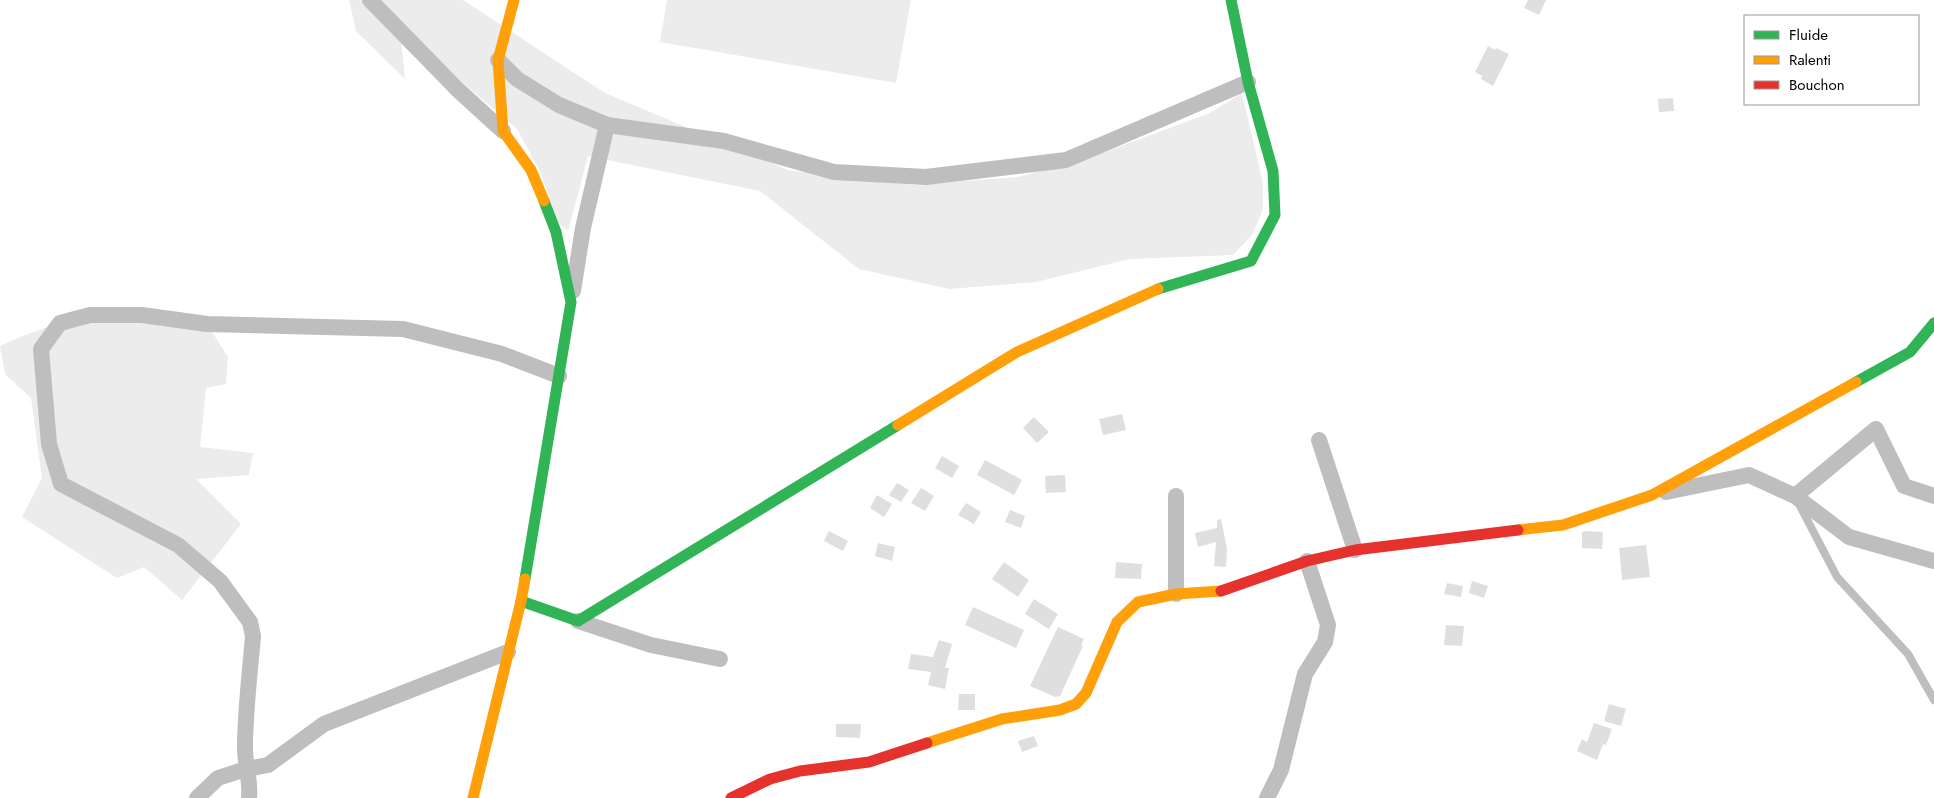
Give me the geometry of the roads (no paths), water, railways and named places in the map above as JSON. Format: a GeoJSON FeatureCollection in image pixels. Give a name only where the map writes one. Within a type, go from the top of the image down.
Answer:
{"type":"FeatureCollection","features":[{"type":"Feature","properties":{"kind":"street"},"geometry":{"type":"LineString","coordinates":[[370,0],[457,89],[503,131],[531,170],[556,232],[571,302]]}},
{"type":"Feature","properties":{"kind":"street"},"geometry":{"type":"LineString","coordinates":[[503,131],[498,60],[514,0]]}},
{"type":"Feature","properties":{"kind":"street"},"geometry":{"type":"LineString","coordinates":[[578,621],[1017,352],[1149,292],[1251,261],[1275,215],[1273,171],[1248,82],[1231,0]]}},
{"type":"Feature","properties":{"kind":"street"},"geometry":{"type":"LineString","coordinates":[[498,60],[517,78],[559,105],[607,125],[724,141],[834,172],[926,177],[1066,160],[1248,82]]}},
{"type":"Feature","properties":{"kind":"street"},"geometry":{"type":"LineString","coordinates":[[473,798],[522,600],[582,228],[607,125]]}},
{"type":"Feature","properties":{"kind":"street"},"geometry":{"type":"LineString","coordinates":[[250,798],[245,747],[253,636],[250,622],[220,581],[178,544],[61,484],[49,444],[41,349],[60,323],[90,316],[142,314],[207,324],[403,329],[502,354],[559,376]]}},
{"type":"Feature","properties":{"kind":"street"},"geometry":{"type":"LineString","coordinates":[[1652,496],[1910,352],[1934,323]]}},
{"type":"Feature","properties":{"kind":"street"},"geometry":{"type":"LineString","coordinates":[[1795,496],[1876,429],[1904,486],[1934,496]]}},
{"type":"Feature","properties":{"kind":"street"},"geometry":{"type":"LineString","coordinates":[[1319,440],[1355,550]]}},
{"type":"Feature","properties":{"kind":"street"},"geometry":{"type":"LineString","coordinates":[[731,798],[770,779],[800,770],[869,762],[1002,719],[1060,710],[1076,704],[1086,693],[1117,622],[1138,602],[1176,594],[1220,592],[1307,561],[1355,550],[1563,525],[1652,496],[1749,475],[1795,496],[1849,536],[1934,560]]}},
{"type":"Feature","properties":{"kind":"street"},"geometry":{"type":"LineString","coordinates":[[1176,496],[1176,594]]}},
{"type":"Feature","properties":{"kind":"street"},"geometry":{"type":"LineString","coordinates":[[1267,798],[1281,770],[1305,674],[1325,642],[1328,624],[1307,561]]}},
{"type":"Feature","properties":{"kind":"street"},"geometry":{"type":"LineString","coordinates":[[522,600],[651,645],[720,659]]}},
{"type":"Feature","properties":{"kind":"street"},"geometry":{"type":"LineString","coordinates":[[197,798],[218,778],[268,766],[324,724],[508,652]]}},
{"type":"Feature","properties":{"kind":"lane"},"geometry":{"type":"LineString","coordinates":[[1795,496],[1837,577],[1908,654],[1934,700]]}}]}
